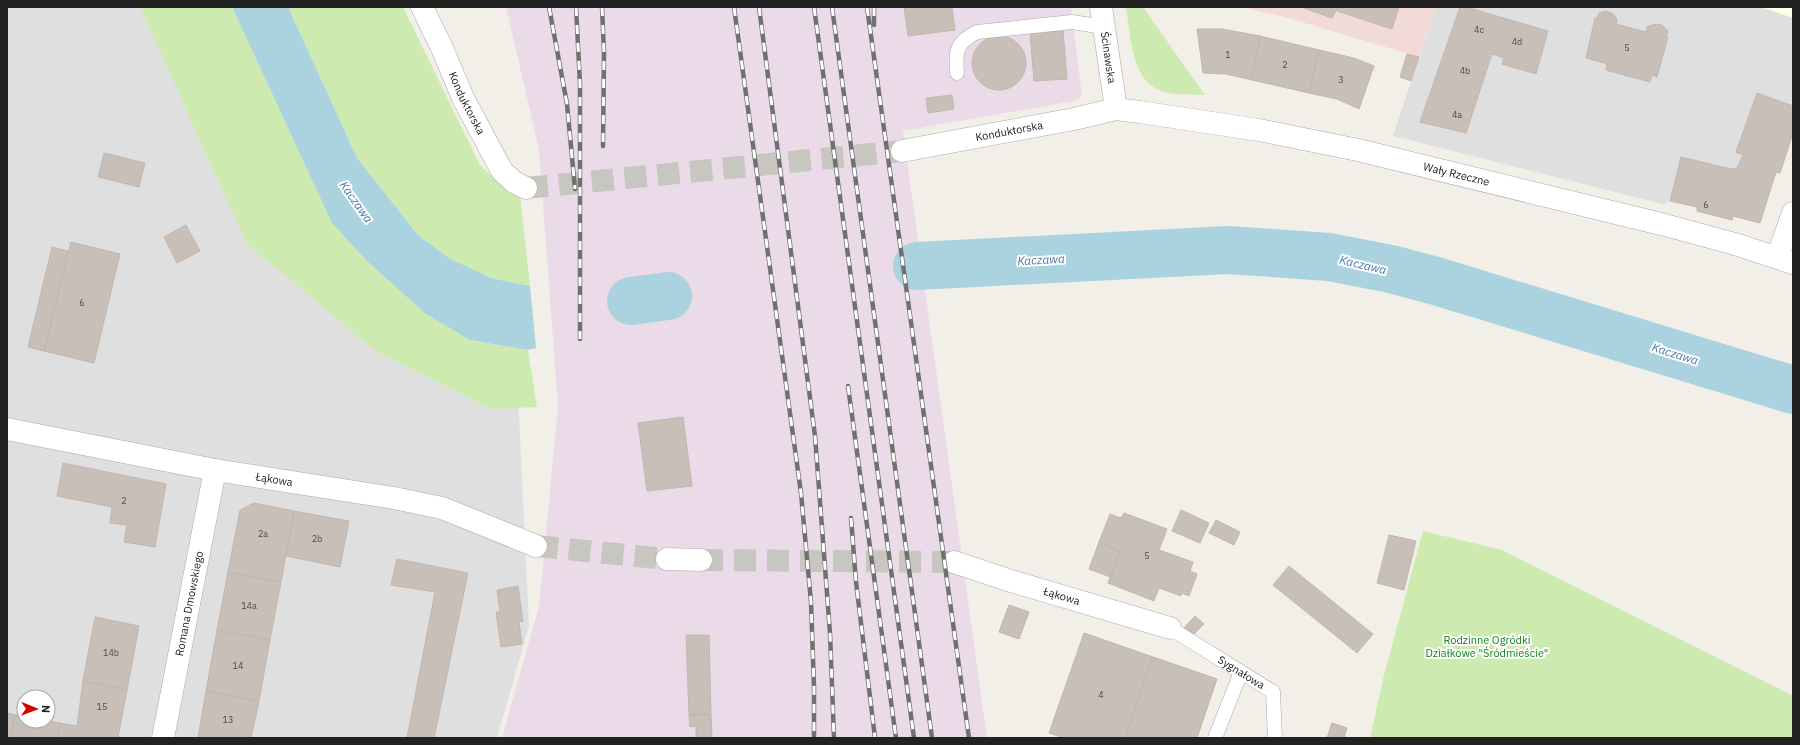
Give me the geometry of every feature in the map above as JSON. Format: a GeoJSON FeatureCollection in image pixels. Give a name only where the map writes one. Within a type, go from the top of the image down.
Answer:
{"type":"FeatureCollection","features":[{"type":"Feature","properties":{"kind":"street","name":"Konduktorska"},"geometry":{"type":"LineString","coordinates":[[422,7],[464,98],[502,171],[514,182],[526,188]]}},
{"type":"Feature","properties":{"kind":"street","name":"Ścinawska"},"geometry":{"type":"LineString","coordinates":[[1102,17],[1116,109]]}},
{"type":"Feature","properties":{"kind":"street","name":"Konduktorska"},"geometry":{"type":"LineString","coordinates":[[902,151],[1074,119],[1116,109]]}},
{"type":"Feature","properties":{"kind":"street","name":"Wały Rzeczne"},"geometry":{"type":"LineString","coordinates":[[1116,109],[1222,124],[1342,146],[1665,225],[1785,260]]}},
{"type":"Feature","properties":{"kind":"street"},"geometry":{"type":"LineString","coordinates":[[1785,260],[1793,213]]}},
{"type":"Feature","properties":{"kind":"street","name":"Łąkowa"},"geometry":{"type":"LineString","coordinates":[[7,429],[215,470],[394,498],[442,508],[536,546]]}},
{"type":"Feature","properties":{"kind":"street","name":"Romana Dmowskiego"},"geometry":{"type":"LineString","coordinates":[[163,738],[215,470]]}},
{"type":"Feature","properties":{"kind":"street"},"geometry":{"type":"LineString","coordinates":[[667,559],[701,560]]}},
{"type":"Feature","properties":{"kind":"street","name":"Łąkowa"},"geometry":{"type":"LineString","coordinates":[[954,562],[1011,581],[1170,628]]}},
{"type":"Feature","properties":{"kind":"lane"},"geometry":{"type":"LineString","coordinates":[[957,72],[956,62],[958,49],[963,39],[977,32],[1072,22],[1102,17]]}},
{"type":"Feature","properties":{"kind":"lane","name":"Sygnałowa"},"geometry":{"type":"LineString","coordinates":[[1170,628],[1272,692],[1275,738]]}},
{"type":"Feature","properties":{"kind":"lane"},"geometry":{"type":"LineString","coordinates":[[1215,738],[1241,672]]}},
{"type":"Feature","properties":{"kind":"shaded area"},"geometry":{"type":"Polygon","coordinates":[[[7,7],[175,7],[518,395],[529,626],[497,738],[7,738],[7,7]]]}},
{"type":"Feature","properties":{"kind":"shaded area"},"geometry":{"type":"Polygon","coordinates":[[[506,7],[1071,7],[1082,96],[1074,101],[903,131],[987,738],[502,738],[539,606],[558,407],[539,150],[506,7]]]}},
{"type":"Feature","properties":{"kind":"shaded area"},"geometry":{"type":"Polygon","coordinates":[[[1240,7],[1436,7],[1419,57],[1285,17],[1240,7]]]}},
{"type":"Feature","properties":{"kind":"shaded area"},"geometry":{"type":"Polygon","coordinates":[[[1436,7],[1761,7],[1793,18],[1793,133],[1780,173],[1776,172],[1760,223],[1734,216],[1732,220],[1697,211],[1697,207],[1670,201],[1663,204],[1393,136],[1436,7]]]}},
{"type":"Feature","properties":{"kind":"shaded area"},"geometry":{"type":"Polygon","coordinates":[[[1761,7],[1793,7],[1793,18],[1761,7]]]}},
{"type":"Feature","properties":{"kind":"green space"},"geometry":{"type":"Polygon","coordinates":[[[140,7],[232,7],[332,223],[368,262],[426,314],[470,340],[528,350],[537,407],[491,409],[377,352],[246,243],[140,7]]]}},
{"type":"Feature","properties":{"kind":"green space"},"geometry":{"type":"Polygon","coordinates":[[[288,7],[403,7],[480,165],[493,177],[520,195],[530,286],[491,278],[449,258],[418,235],[357,158],[288,7]]]}},
{"type":"Feature","properties":{"kind":"green space"},"geometry":{"type":"Polygon","coordinates":[[[1126,7],[1143,7],[1205,95],[1164,92],[1150,84],[1143,76],[1137,65],[1131,41],[1126,7]]]}},
{"type":"Feature","properties":{"kind":"green space","name":"Rodzinne Ogródki Działkowe \"Śródmieście\""},"geometry":{"type":"Polygon","coordinates":[[[1423,531],[1502,550],[1793,696],[1793,738],[1370,738],[1384,675],[1423,531]]]}},
{"type":"Feature","properties":{"kind":"water"},"geometry":{"type":"Polygon","coordinates":[[[232,7],[288,7],[357,158],[418,235],[449,258],[491,278],[530,286],[536,348],[528,350],[470,340],[426,314],[368,262],[332,223],[232,7]]]}},
{"type":"Feature","properties":{"kind":"building"},"geometry":{"type":"Polygon","coordinates":[[[904,7],[952,7],[955,30],[908,36],[904,7]]]}},
{"type":"Feature","properties":{"kind":"building"},"geometry":{"type":"Polygon","coordinates":[[[1301,7],[1338,7],[1332,18],[1301,7]]]}},
{"type":"Feature","properties":{"kind":"building"},"geometry":{"type":"Polygon","coordinates":[[[1338,7],[1399,7],[1392,29],[1337,11],[1338,7]]]}},
{"type":"Feature","properties":{"kind":"building"},"geometry":{"type":"Polygon","coordinates":[[[1460,7],[1466,7],[1548,31],[1536,74],[1502,64],[1504,58],[1492,54],[1466,133],[1420,122],[1460,7]]]}},
{"type":"Feature","properties":{"kind":"building"},"geometry":{"type":"Polygon","coordinates":[[[1605,11],[1612,13],[1617,19],[1616,24],[1646,32],[1647,27],[1655,24],[1662,25],[1668,31],[1666,37],[1668,37],[1657,77],[1652,75],[1650,82],[1606,70],[1607,64],[1586,58],[1595,18],[1597,19],[1599,13],[1605,11]]]}},
{"type":"Feature","properties":{"kind":"building"},"geometry":{"type":"Polygon","coordinates":[[[1197,29],[1222,29],[1260,36],[1252,80],[1226,74],[1203,73],[1197,29]]]}},
{"type":"Feature","properties":{"kind":"building"},"geometry":{"type":"Polygon","coordinates":[[[1063,31],[1067,79],[1034,81],[1030,33],[1063,31]]]}},
{"type":"Feature","properties":{"kind":"building"},"geometry":{"type":"Polygon","coordinates":[[[994,36],[1004,36],[1014,40],[1022,48],[1026,58],[1026,68],[1022,78],[1014,86],[1004,90],[994,90],[984,86],[976,78],[972,68],[972,58],[976,48],[984,40],[994,36]]]}},
{"type":"Feature","properties":{"kind":"building"},"geometry":{"type":"Polygon","coordinates":[[[1260,36],[1319,50],[1309,93],[1252,80],[1260,36]]]}},
{"type":"Feature","properties":{"kind":"building"},"geometry":{"type":"Polygon","coordinates":[[[1319,50],[1354,58],[1374,66],[1359,109],[1337,99],[1309,93],[1319,50]]]}},
{"type":"Feature","properties":{"kind":"building"},"geometry":{"type":"Polygon","coordinates":[[[1407,54],[1419,57],[1411,81],[1400,77],[1407,54]]]}},
{"type":"Feature","properties":{"kind":"building"},"geometry":{"type":"Polygon","coordinates":[[[1757,93],[1793,106],[1793,133],[1780,173],[1776,172],[1760,223],[1733,216],[1732,220],[1697,211],[1697,207],[1670,201],[1681,157],[1731,169],[1737,168],[1743,155],[1736,152],[1757,93]]]}},
{"type":"Feature","properties":{"kind":"building"},"geometry":{"type":"Polygon","coordinates":[[[952,95],[954,109],[928,113],[926,98],[952,95]]]}},
{"type":"Feature","properties":{"kind":"building"},"geometry":{"type":"Polygon","coordinates":[[[104,153],[145,163],[139,187],[98,177],[104,153]]]}},
{"type":"Feature","properties":{"kind":"building"},"geometry":{"type":"Polygon","coordinates":[[[186,225],[200,251],[177,263],[164,237],[186,225]]]}},
{"type":"Feature","properties":{"kind":"building"},"geometry":{"type":"Polygon","coordinates":[[[71,242],[120,254],[94,363],[44,351],[71,242]]]}},
{"type":"Feature","properties":{"kind":"building"},"geometry":{"type":"Polygon","coordinates":[[[52,247],[68,251],[44,351],[28,347],[52,247]]]}},
{"type":"Feature","properties":{"kind":"building"},"geometry":{"type":"Polygon","coordinates":[[[683,417],[692,486],[647,491],[638,423],[683,417]]]}},
{"type":"Feature","properties":{"kind":"building"},"geometry":{"type":"Polygon","coordinates":[[[63,463],[166,484],[155,547],[124,542],[127,525],[110,523],[112,507],[57,496],[63,463]]]}},
{"type":"Feature","properties":{"kind":"building"},"geometry":{"type":"Polygon","coordinates":[[[254,503],[294,511],[281,582],[228,572],[240,510],[254,503]]]}},
{"type":"Feature","properties":{"kind":"building"},"geometry":{"type":"Polygon","coordinates":[[[1181,510],[1209,523],[1200,543],[1172,531],[1181,510]]]}},
{"type":"Feature","properties":{"kind":"building"},"geometry":{"type":"Polygon","coordinates":[[[294,511],[349,521],[340,567],[286,556],[294,511]]]}},
{"type":"Feature","properties":{"kind":"building"},"geometry":{"type":"Polygon","coordinates":[[[1124,513],[1167,529],[1159,550],[1193,562],[1190,571],[1197,574],[1189,596],[1182,593],[1181,596],[1159,588],[1154,601],[1108,583],[1120,551],[1099,542],[1110,514],[1121,518],[1124,513]]]}},
{"type":"Feature","properties":{"kind":"building"},"geometry":{"type":"Polygon","coordinates":[[[1216,520],[1240,532],[1234,545],[1209,533],[1216,520]]]}},
{"type":"Feature","properties":{"kind":"building"},"geometry":{"type":"Polygon","coordinates":[[[1389,535],[1416,541],[1404,590],[1377,583],[1389,535]]]}},
{"type":"Feature","properties":{"kind":"building"},"geometry":{"type":"Polygon","coordinates":[[[1099,542],[1120,551],[1110,577],[1089,569],[1099,542]]]}},
{"type":"Feature","properties":{"kind":"building"},"geometry":{"type":"Polygon","coordinates":[[[397,559],[468,573],[434,738],[407,738],[435,592],[391,585],[397,559]]]}},
{"type":"Feature","properties":{"kind":"building"},"geometry":{"type":"Polygon","coordinates":[[[1289,566],[1373,634],[1357,653],[1273,585],[1289,566]]]}},
{"type":"Feature","properties":{"kind":"building"},"geometry":{"type":"Polygon","coordinates":[[[228,572],[281,582],[270,640],[217,630],[228,572]]]}},
{"type":"Feature","properties":{"kind":"building"},"geometry":{"type":"Polygon","coordinates":[[[518,586],[523,621],[519,622],[522,644],[501,647],[496,612],[500,612],[497,590],[518,586]]]}},
{"type":"Feature","properties":{"kind":"building"},"geometry":{"type":"Polygon","coordinates":[[[1009,605],[1029,612],[1019,639],[999,632],[1009,605]]]}},
{"type":"Feature","properties":{"kind":"building"},"geometry":{"type":"Polygon","coordinates":[[[1195,616],[1204,624],[1191,637],[1183,629],[1195,616]]]}},
{"type":"Feature","properties":{"kind":"building"},"geometry":{"type":"Polygon","coordinates":[[[95,617],[139,626],[127,690],[83,681],[95,617]]]}},
{"type":"Feature","properties":{"kind":"building"},"geometry":{"type":"Polygon","coordinates":[[[217,630],[270,640],[259,701],[206,691],[217,630]]]}},
{"type":"Feature","properties":{"kind":"building"},"geometry":{"type":"Polygon","coordinates":[[[1084,633],[1153,657],[1125,738],[1064,738],[1049,733],[1084,633]]]}},
{"type":"Feature","properties":{"kind":"building"},"geometry":{"type":"Polygon","coordinates":[[[686,635],[709,635],[711,714],[689,715],[686,635]]]}},
{"type":"Feature","properties":{"kind":"building"},"geometry":{"type":"Polygon","coordinates":[[[1153,657],[1217,679],[1197,738],[1125,738],[1153,657]]]}},
{"type":"Feature","properties":{"kind":"building"},"geometry":{"type":"Polygon","coordinates":[[[83,681],[127,690],[118,738],[57,738],[60,723],[77,726],[83,681]]]}},
{"type":"Feature","properties":{"kind":"building"},"geometry":{"type":"Polygon","coordinates":[[[206,691],[259,701],[251,738],[198,738],[206,691]]]}},
{"type":"Feature","properties":{"kind":"building"},"geometry":{"type":"Polygon","coordinates":[[[7,713],[15,715],[11,738],[7,738],[7,713]]]}},
{"type":"Feature","properties":{"kind":"building"},"geometry":{"type":"Polygon","coordinates":[[[711,714],[712,738],[696,738],[696,726],[690,727],[689,715],[711,714]]]}},
{"type":"Feature","properties":{"kind":"building"},"geometry":{"type":"Polygon","coordinates":[[[15,715],[16,729],[56,729],[56,722],[60,723],[57,738],[11,738],[15,715]]]}},
{"type":"Feature","properties":{"kind":"building"},"geometry":{"type":"Polygon","coordinates":[[[1332,723],[1347,728],[1344,738],[1327,738],[1332,723]]]}},
{"type":"Feature","properties":{"kind":"waterway","name":"Kaczawa"},"geometry":{"type":"LineString","coordinates":[[917,266],[1228,250],[1329,257],[1391,269],[1436,281],[1793,390]]}},
{"type":"Feature","properties":{"kind":"waterway","name":"Kaczawa"},"geometry":{"type":"LineString","coordinates":[[631,301],[668,296]]}},
{"type":"Feature","properties":{"kind":"tunnel"},"geometry":{"type":"LineString","coordinates":[[526,188],[902,151]]}},
{"type":"Feature","properties":{"kind":"tunnel"},"geometry":{"type":"LineString","coordinates":[[536,546],[667,559]]}},
{"type":"Feature","properties":{"kind":"tunnel"},"geometry":{"type":"LineString","coordinates":[[701,560],[954,562]]}},
{"type":"Feature","properties":{"kind":"railway"},"geometry":{"type":"LineString","coordinates":[[549,7],[567,104],[575,189]]}},
{"type":"Feature","properties":{"kind":"railway"},"geometry":{"type":"LineString","coordinates":[[576,7],[580,84],[580,339]]}},
{"type":"Feature","properties":{"kind":"railway"},"geometry":{"type":"LineString","coordinates":[[602,7],[604,53],[603,146]]}},
{"type":"Feature","properties":{"kind":"railway"},"geometry":{"type":"LineString","coordinates":[[734,7],[801,493],[811,602],[814,738]]}},
{"type":"Feature","properties":{"kind":"railway"},"geometry":{"type":"LineString","coordinates":[[759,7],[815,436],[830,633],[834,738]]}},
{"type":"Feature","properties":{"kind":"railway"},"geometry":{"type":"LineString","coordinates":[[814,7],[914,738]]}},
{"type":"Feature","properties":{"kind":"railway"},"geometry":{"type":"LineString","coordinates":[[832,7],[932,738]]}},
{"type":"Feature","properties":{"kind":"railway"},"geometry":{"type":"LineString","coordinates":[[867,7],[969,738]]}},
{"type":"Feature","properties":{"kind":"railway"},"geometry":{"type":"LineString","coordinates":[[874,7],[874,25]]}},
{"type":"Feature","properties":{"kind":"railway"},"geometry":{"type":"LineString","coordinates":[[848,386],[896,738]]}},
{"type":"Feature","properties":{"kind":"railway"},"geometry":{"type":"LineString","coordinates":[[851,518],[856,582],[875,738]]}}]}
